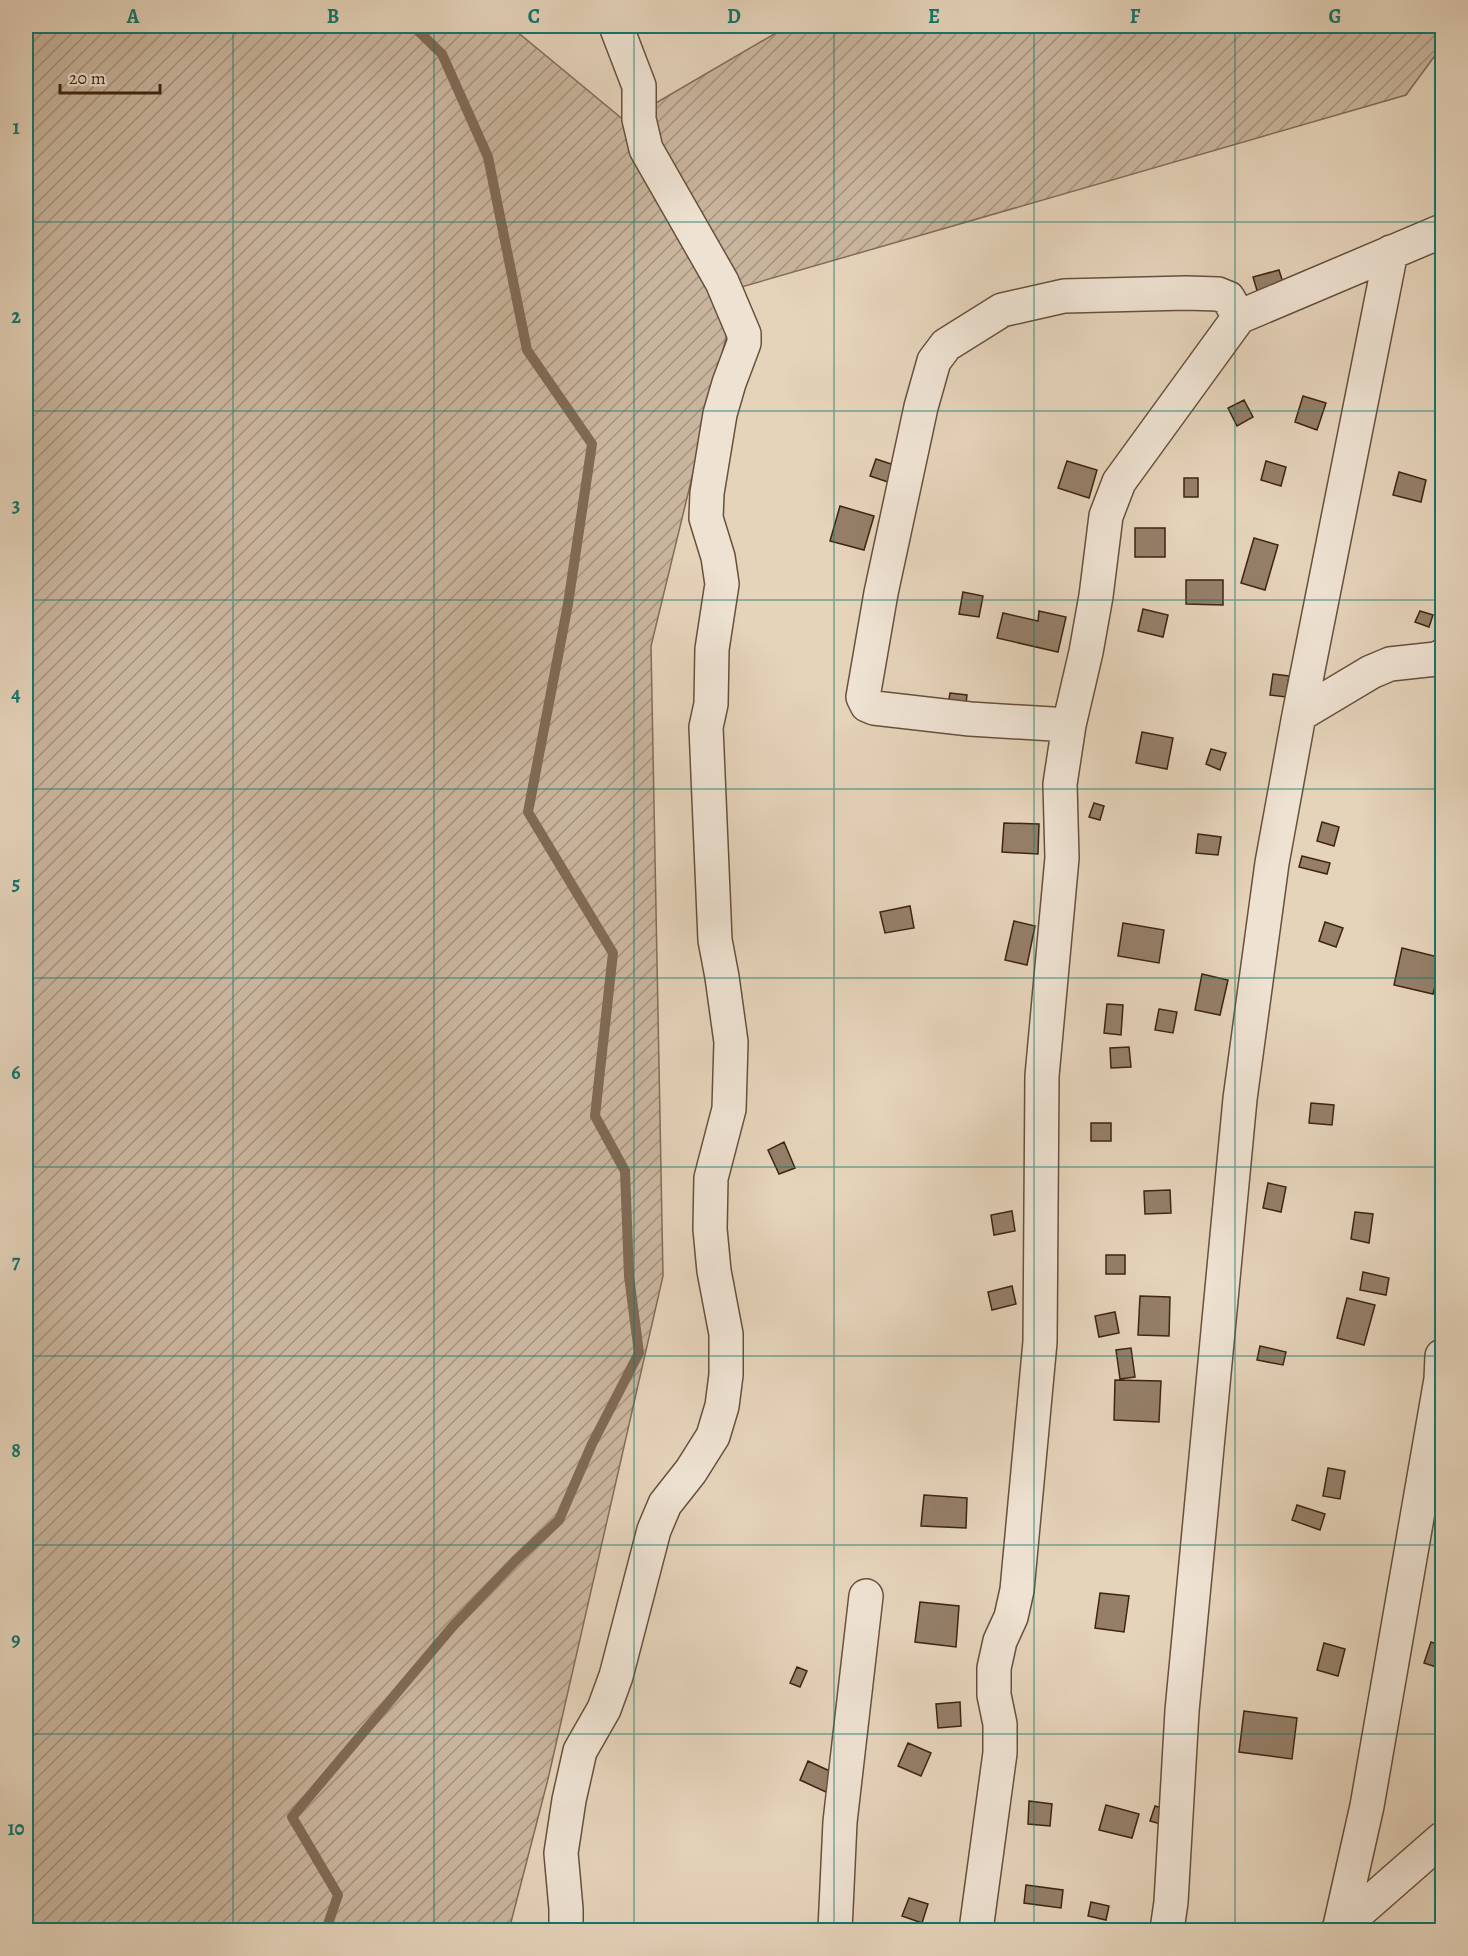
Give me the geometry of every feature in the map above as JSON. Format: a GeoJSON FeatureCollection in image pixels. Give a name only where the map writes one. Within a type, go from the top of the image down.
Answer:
{"type":"FeatureCollection","features":[{"type":"Feature","properties":{"kind":"street"},"geometry":{"type":"LineString","coordinates":[[566,1930],[561,1852],[580,1751],[604,1709],[616,1676],[654,1530],[665,1504],[692,1471],[713,1436],[722,1406],[726,1375],[726,1334],[714,1271],[710,1229],[711,1178],[729,1108],[731,1042],[715,940],[706,727],[711,704],[712,649],[722,584],[706,518],[706,493],[720,414],[744,344],[744,334],[722,282],[646,150],[639,119],[639,86],[616,26]]}},
{"type":"Feature","properties":{"kind":"street"},"geometry":{"type":"LineString","coordinates":[[976,1930],[1000,1753],[1000,1724],[994,1695],[994,1668],[1000,1641],[1011,1617],[1017,1590],[1040,1342],[1042,1076],[1062,858],[1060,784],[1069,725],[1096,596],[1106,516],[1119,482],[1239,317],[1443,231]]}},
{"type":"Feature","properties":{"kind":"street"},"geometry":{"type":"LineString","coordinates":[[1167,1930],[1171,1902],[1182,1711],[1240,1099],[1272,863],[1391,252]]}},
{"type":"Feature","properties":{"kind":"street"},"geometry":{"type":"LineString","coordinates":[[1069,725],[970,719],[874,708],[867,705],[863,697],[881,593],[921,407],[934,361],[946,345],[1002,310],[1064,296],[1218,294],[1228,298],[1239,317]]}},
{"type":"Feature","properties":{"kind":"street"},"geometry":{"type":"LineString","coordinates":[[1299,715],[1380,668],[1390,664],[1436,659],[1443,656]]}},
{"type":"Feature","properties":{"kind":"street"},"geometry":{"type":"LineString","coordinates":[[1339,1928],[1367,1806],[1441,1380],[1443,1356]]}},
{"type":"Feature","properties":{"kind":"street"},"geometry":{"type":"LineString","coordinates":[[835,1930],[840,1822],[866,1596]]}},
{"type":"Feature","properties":{"kind":"street"},"geometry":{"type":"LineString","coordinates":[[1339,1928],[1443,1839]]}},
{"type":"Feature","properties":{"kind":"shaded area"},"geometry":{"type":"Polygon","coordinates":[[[26,26],[510,26],[625,121],[788,26],[1442,26],[1442,46],[1406,95],[738,288],[651,646],[663,1276],[548,1779],[509,1930],[26,1930],[26,26]]]}},
{"type":"Feature","properties":{"kind":"building"},"geometry":{"type":"Polygon","coordinates":[[[1279,270],[1285,289],[1259,297],[1253,277],[1279,270]]]}},
{"type":"Feature","properties":{"kind":"building"},"geometry":{"type":"Polygon","coordinates":[[[1303,396],[1326,403],[1317,430],[1295,422],[1303,396]]]}},
{"type":"Feature","properties":{"kind":"building"},"geometry":{"type":"Polygon","coordinates":[[[1244,400],[1253,417],[1237,426],[1228,408],[1244,400]]]}},
{"type":"Feature","properties":{"kind":"building"},"geometry":{"type":"Polygon","coordinates":[[[1442,411],[1442,431],[1435,428],[1442,411]]]}},
{"type":"Feature","properties":{"kind":"building"},"geometry":{"type":"Polygon","coordinates":[[[876,459],[900,467],[894,484],[870,476],[876,459]]]}},
{"type":"Feature","properties":{"kind":"building"},"geometry":{"type":"Polygon","coordinates":[[[1067,461],[1097,470],[1089,498],[1058,488],[1067,461]]]}},
{"type":"Feature","properties":{"kind":"building"},"geometry":{"type":"Polygon","coordinates":[[[1266,461],[1286,467],[1281,486],[1261,480],[1266,461]]]}},
{"type":"Feature","properties":{"kind":"building"},"geometry":{"type":"Polygon","coordinates":[[[1399,472],[1426,480],[1421,502],[1393,495],[1399,472]]]}},
{"type":"Feature","properties":{"kind":"building"},"geometry":{"type":"Polygon","coordinates":[[[1184,478],[1198,478],[1198,497],[1184,497],[1184,478]]]}},
{"type":"Feature","properties":{"kind":"building"},"geometry":{"type":"Polygon","coordinates":[[[840,506],[874,516],[864,550],[830,541],[840,506]]]}},
{"type":"Feature","properties":{"kind":"building"},"geometry":{"type":"Polygon","coordinates":[[[1135,528],[1165,528],[1165,557],[1135,557],[1135,528]]]}},
{"type":"Feature","properties":{"kind":"building"},"geometry":{"type":"Polygon","coordinates":[[[1254,538],[1278,545],[1265,590],[1241,583],[1254,538]]]}},
{"type":"Feature","properties":{"kind":"building"},"geometry":{"type":"Polygon","coordinates":[[[1186,580],[1223,580],[1223,605],[1186,604],[1186,580]]]}},
{"type":"Feature","properties":{"kind":"building"},"geometry":{"type":"Polygon","coordinates":[[[963,592],[983,596],[979,617],[959,614],[963,592]]]}},
{"type":"Feature","properties":{"kind":"building"},"geometry":{"type":"Polygon","coordinates":[[[1143,609],[1168,615],[1163,637],[1138,631],[1143,609]]]}},
{"type":"Feature","properties":{"kind":"building"},"geometry":{"type":"Polygon","coordinates":[[[1039,611],[1066,617],[1058,652],[997,638],[1003,613],[1038,621],[1039,611]]]}},
{"type":"Feature","properties":{"kind":"building"},"geometry":{"type":"Polygon","coordinates":[[[1420,611],[1433,615],[1429,627],[1415,622],[1420,611]]]}},
{"type":"Feature","properties":{"kind":"building"},"geometry":{"type":"Polygon","coordinates":[[[1273,674],[1289,676],[1286,697],[1270,695],[1273,674]]]}},
{"type":"Feature","properties":{"kind":"building"},"geometry":{"type":"Polygon","coordinates":[[[950,693],[967,695],[965,713],[947,711],[950,693]]]}},
{"type":"Feature","properties":{"kind":"building"},"geometry":{"type":"Polygon","coordinates":[[[1142,732],[1173,738],[1167,769],[1136,763],[1142,732]]]}},
{"type":"Feature","properties":{"kind":"building"},"geometry":{"type":"Polygon","coordinates":[[[1211,749],[1226,753],[1220,770],[1206,764],[1211,749]]]}},
{"type":"Feature","properties":{"kind":"building"},"geometry":{"type":"Polygon","coordinates":[[[1094,803],[1104,806],[1100,820],[1089,817],[1094,803]]]}},
{"type":"Feature","properties":{"kind":"building"},"geometry":{"type":"Polygon","coordinates":[[[1322,822],[1339,827],[1334,846],[1317,841],[1322,822]]]}},
{"type":"Feature","properties":{"kind":"building"},"geometry":{"type":"Polygon","coordinates":[[[1004,823],[1039,824],[1038,854],[1002,852],[1004,823]]]}},
{"type":"Feature","properties":{"kind":"building"},"geometry":{"type":"Polygon","coordinates":[[[1198,834],[1221,837],[1218,855],[1196,853],[1198,834]]]}},
{"type":"Feature","properties":{"kind":"building"},"geometry":{"type":"Polygon","coordinates":[[[1302,856],[1330,863],[1327,874],[1299,867],[1302,856]]]}},
{"type":"Feature","properties":{"kind":"building"},"geometry":{"type":"Polygon","coordinates":[[[910,906],[914,928],[885,933],[880,912],[910,906]]]}},
{"type":"Feature","properties":{"kind":"building"},"geometry":{"type":"Polygon","coordinates":[[[1014,921],[1035,926],[1027,965],[1005,960],[1014,921]]]}},
{"type":"Feature","properties":{"kind":"building"},"geometry":{"type":"Polygon","coordinates":[[[1325,922],[1343,928],[1336,947],[1319,941],[1325,922]]]}},
{"type":"Feature","properties":{"kind":"building"},"geometry":{"type":"Polygon","coordinates":[[[1123,923],[1164,930],[1159,963],[1118,956],[1123,923]]]}},
{"type":"Feature","properties":{"kind":"building"},"geometry":{"type":"Polygon","coordinates":[[[1402,948],[1442,958],[1433,994],[1394,985],[1402,948]]]}},
{"type":"Feature","properties":{"kind":"building"},"geometry":{"type":"Polygon","coordinates":[[[1202,974],[1228,980],[1220,1015],[1195,1010],[1202,974]]]}},
{"type":"Feature","properties":{"kind":"building"},"geometry":{"type":"Polygon","coordinates":[[[1107,1004],[1123,1005],[1121,1035],[1104,1033],[1107,1004]]]}},
{"type":"Feature","properties":{"kind":"building"},"geometry":{"type":"Polygon","coordinates":[[[1159,1009],[1177,1012],[1173,1033],[1155,1030],[1159,1009]]]}},
{"type":"Feature","properties":{"kind":"building"},"geometry":{"type":"Polygon","coordinates":[[[1129,1047],[1131,1067],[1111,1068],[1110,1048],[1129,1047]]]}},
{"type":"Feature","properties":{"kind":"building"},"geometry":{"type":"Polygon","coordinates":[[[1311,1103],[1334,1105],[1332,1125],[1309,1123],[1311,1103]]]}},
{"type":"Feature","properties":{"kind":"building"},"geometry":{"type":"Polygon","coordinates":[[[1091,1123],[1111,1123],[1111,1141],[1091,1141],[1091,1123]]]}},
{"type":"Feature","properties":{"kind":"building"},"geometry":{"type":"Polygon","coordinates":[[[784,1142],[795,1168],[779,1174],[768,1150],[784,1142]]]}},
{"type":"Feature","properties":{"kind":"building"},"geometry":{"type":"Polygon","coordinates":[[[1268,1183],[1286,1187],[1281,1212],[1263,1208],[1268,1183]]]}},
{"type":"Feature","properties":{"kind":"building"},"geometry":{"type":"Polygon","coordinates":[[[1170,1190],[1171,1213],[1145,1214],[1144,1191],[1170,1190]]]}},
{"type":"Feature","properties":{"kind":"building"},"geometry":{"type":"Polygon","coordinates":[[[1012,1211],[1015,1231],[994,1235],[991,1215],[1012,1211]]]}},
{"type":"Feature","properties":{"kind":"building"},"geometry":{"type":"Polygon","coordinates":[[[1355,1212],[1373,1214],[1369,1243],[1351,1239],[1355,1212]]]}},
{"type":"Feature","properties":{"kind":"building"},"geometry":{"type":"Polygon","coordinates":[[[1106,1255],[1125,1255],[1125,1274],[1106,1274],[1106,1255]]]}},
{"type":"Feature","properties":{"kind":"building"},"geometry":{"type":"Polygon","coordinates":[[[1363,1272],[1389,1278],[1386,1295],[1360,1290],[1363,1272]]]}},
{"type":"Feature","properties":{"kind":"building"},"geometry":{"type":"Polygon","coordinates":[[[1012,1286],[1016,1304],[992,1310],[988,1292],[1012,1286]]]}},
{"type":"Feature","properties":{"kind":"building"},"geometry":{"type":"Polygon","coordinates":[[[1140,1296],[1170,1297],[1169,1336],[1138,1335],[1140,1296]]]}},
{"type":"Feature","properties":{"kind":"building"},"geometry":{"type":"Polygon","coordinates":[[[1347,1298],[1375,1305],[1364,1345],[1337,1338],[1347,1298]]]}},
{"type":"Feature","properties":{"kind":"building"},"geometry":{"type":"Polygon","coordinates":[[[1115,1312],[1119,1333],[1099,1337],[1095,1316],[1115,1312]]]}},
{"type":"Feature","properties":{"kind":"building"},"geometry":{"type":"Polygon","coordinates":[[[1260,1346],[1286,1352],[1283,1365],[1257,1360],[1260,1346]]]}},
{"type":"Feature","properties":{"kind":"building"},"geometry":{"type":"Polygon","coordinates":[[[1131,1348],[1135,1377],[1120,1379],[1116,1350],[1131,1348]]]}},
{"type":"Feature","properties":{"kind":"building"},"geometry":{"type":"Polygon","coordinates":[[[1115,1380],[1161,1381],[1159,1422],[1114,1420],[1115,1380]]]}},
{"type":"Feature","properties":{"kind":"building"},"geometry":{"type":"Polygon","coordinates":[[[1328,1468],[1345,1471],[1340,1499],[1323,1496],[1328,1468]]]}},
{"type":"Feature","properties":{"kind":"building"},"geometry":{"type":"Polygon","coordinates":[[[924,1495],[967,1498],[966,1528],[921,1526],[924,1495]]]}},
{"type":"Feature","properties":{"kind":"building"},"geometry":{"type":"Polygon","coordinates":[[[1297,1505],[1325,1514],[1320,1530],[1292,1520],[1297,1505]]]}},
{"type":"Feature","properties":{"kind":"building"},"geometry":{"type":"Polygon","coordinates":[[[1100,1593],[1129,1596],[1124,1632],[1095,1628],[1100,1593]]]}},
{"type":"Feature","properties":{"kind":"building"},"geometry":{"type":"Polygon","coordinates":[[[920,1602],[959,1606],[956,1647],[915,1642],[920,1602]]]}},
{"type":"Feature","properties":{"kind":"building"},"geometry":{"type":"Polygon","coordinates":[[[1431,1642],[1442,1646],[1442,1669],[1424,1663],[1431,1642]]]}},
{"type":"Feature","properties":{"kind":"building"},"geometry":{"type":"Polygon","coordinates":[[[1324,1643],[1345,1649],[1338,1676],[1317,1670],[1324,1643]]]}},
{"type":"Feature","properties":{"kind":"building"},"geometry":{"type":"Polygon","coordinates":[[[797,1667],[807,1671],[800,1687],[790,1683],[797,1667]]]}},
{"type":"Feature","properties":{"kind":"building"},"geometry":{"type":"Polygon","coordinates":[[[960,1702],[961,1726],[938,1728],[936,1704],[960,1702]]]}},
{"type":"Feature","properties":{"kind":"building"},"geometry":{"type":"Polygon","coordinates":[[[1244,1711],[1297,1718],[1292,1759],[1239,1752],[1244,1711]]]}},
{"type":"Feature","properties":{"kind":"building"},"geometry":{"type":"Polygon","coordinates":[[[908,1743],[931,1753],[921,1776],[898,1766],[908,1743]]]}},
{"type":"Feature","properties":{"kind":"building"},"geometry":{"type":"Polygon","coordinates":[[[808,1761],[834,1773],[826,1792],[800,1780],[808,1761]]]}},
{"type":"Feature","properties":{"kind":"building"},"geometry":{"type":"Polygon","coordinates":[[[1029,1801],[1052,1804],[1050,1826],[1028,1824],[1029,1801]]]}},
{"type":"Feature","properties":{"kind":"building"},"geometry":{"type":"Polygon","coordinates":[[[1106,1805],[1139,1814],[1132,1838],[1099,1830],[1106,1805]]]}},
{"type":"Feature","properties":{"kind":"building"},"geometry":{"type":"Polygon","coordinates":[[[1155,1806],[1172,1811],[1168,1826],[1150,1821],[1155,1806]]]}},
{"type":"Feature","properties":{"kind":"building"},"geometry":{"type":"Polygon","coordinates":[[[1026,1885],[1063,1890],[1061,1908],[1024,1903],[1026,1885]]]}},
{"type":"Feature","properties":{"kind":"building"},"geometry":{"type":"Polygon","coordinates":[[[909,1898],[928,1904],[922,1923],[902,1916],[909,1898]]]}},
{"type":"Feature","properties":{"kind":"building"},"geometry":{"type":"Polygon","coordinates":[[[1091,1902],[1109,1906],[1106,1920],[1088,1916],[1091,1902]]]}},
{"type":"Feature","properties":{"kind":"waterway"},"geometry":{"type":"LineString","coordinates":[[326,1930],[338,1895],[292,1817],[453,1626],[516,1560],[559,1520],[592,1444],[639,1353],[629,1276],[625,1171],[595,1116],[613,953],[528,812],[568,604],[592,444],[527,350],[488,157],[442,54],[413,26]]}}]}
